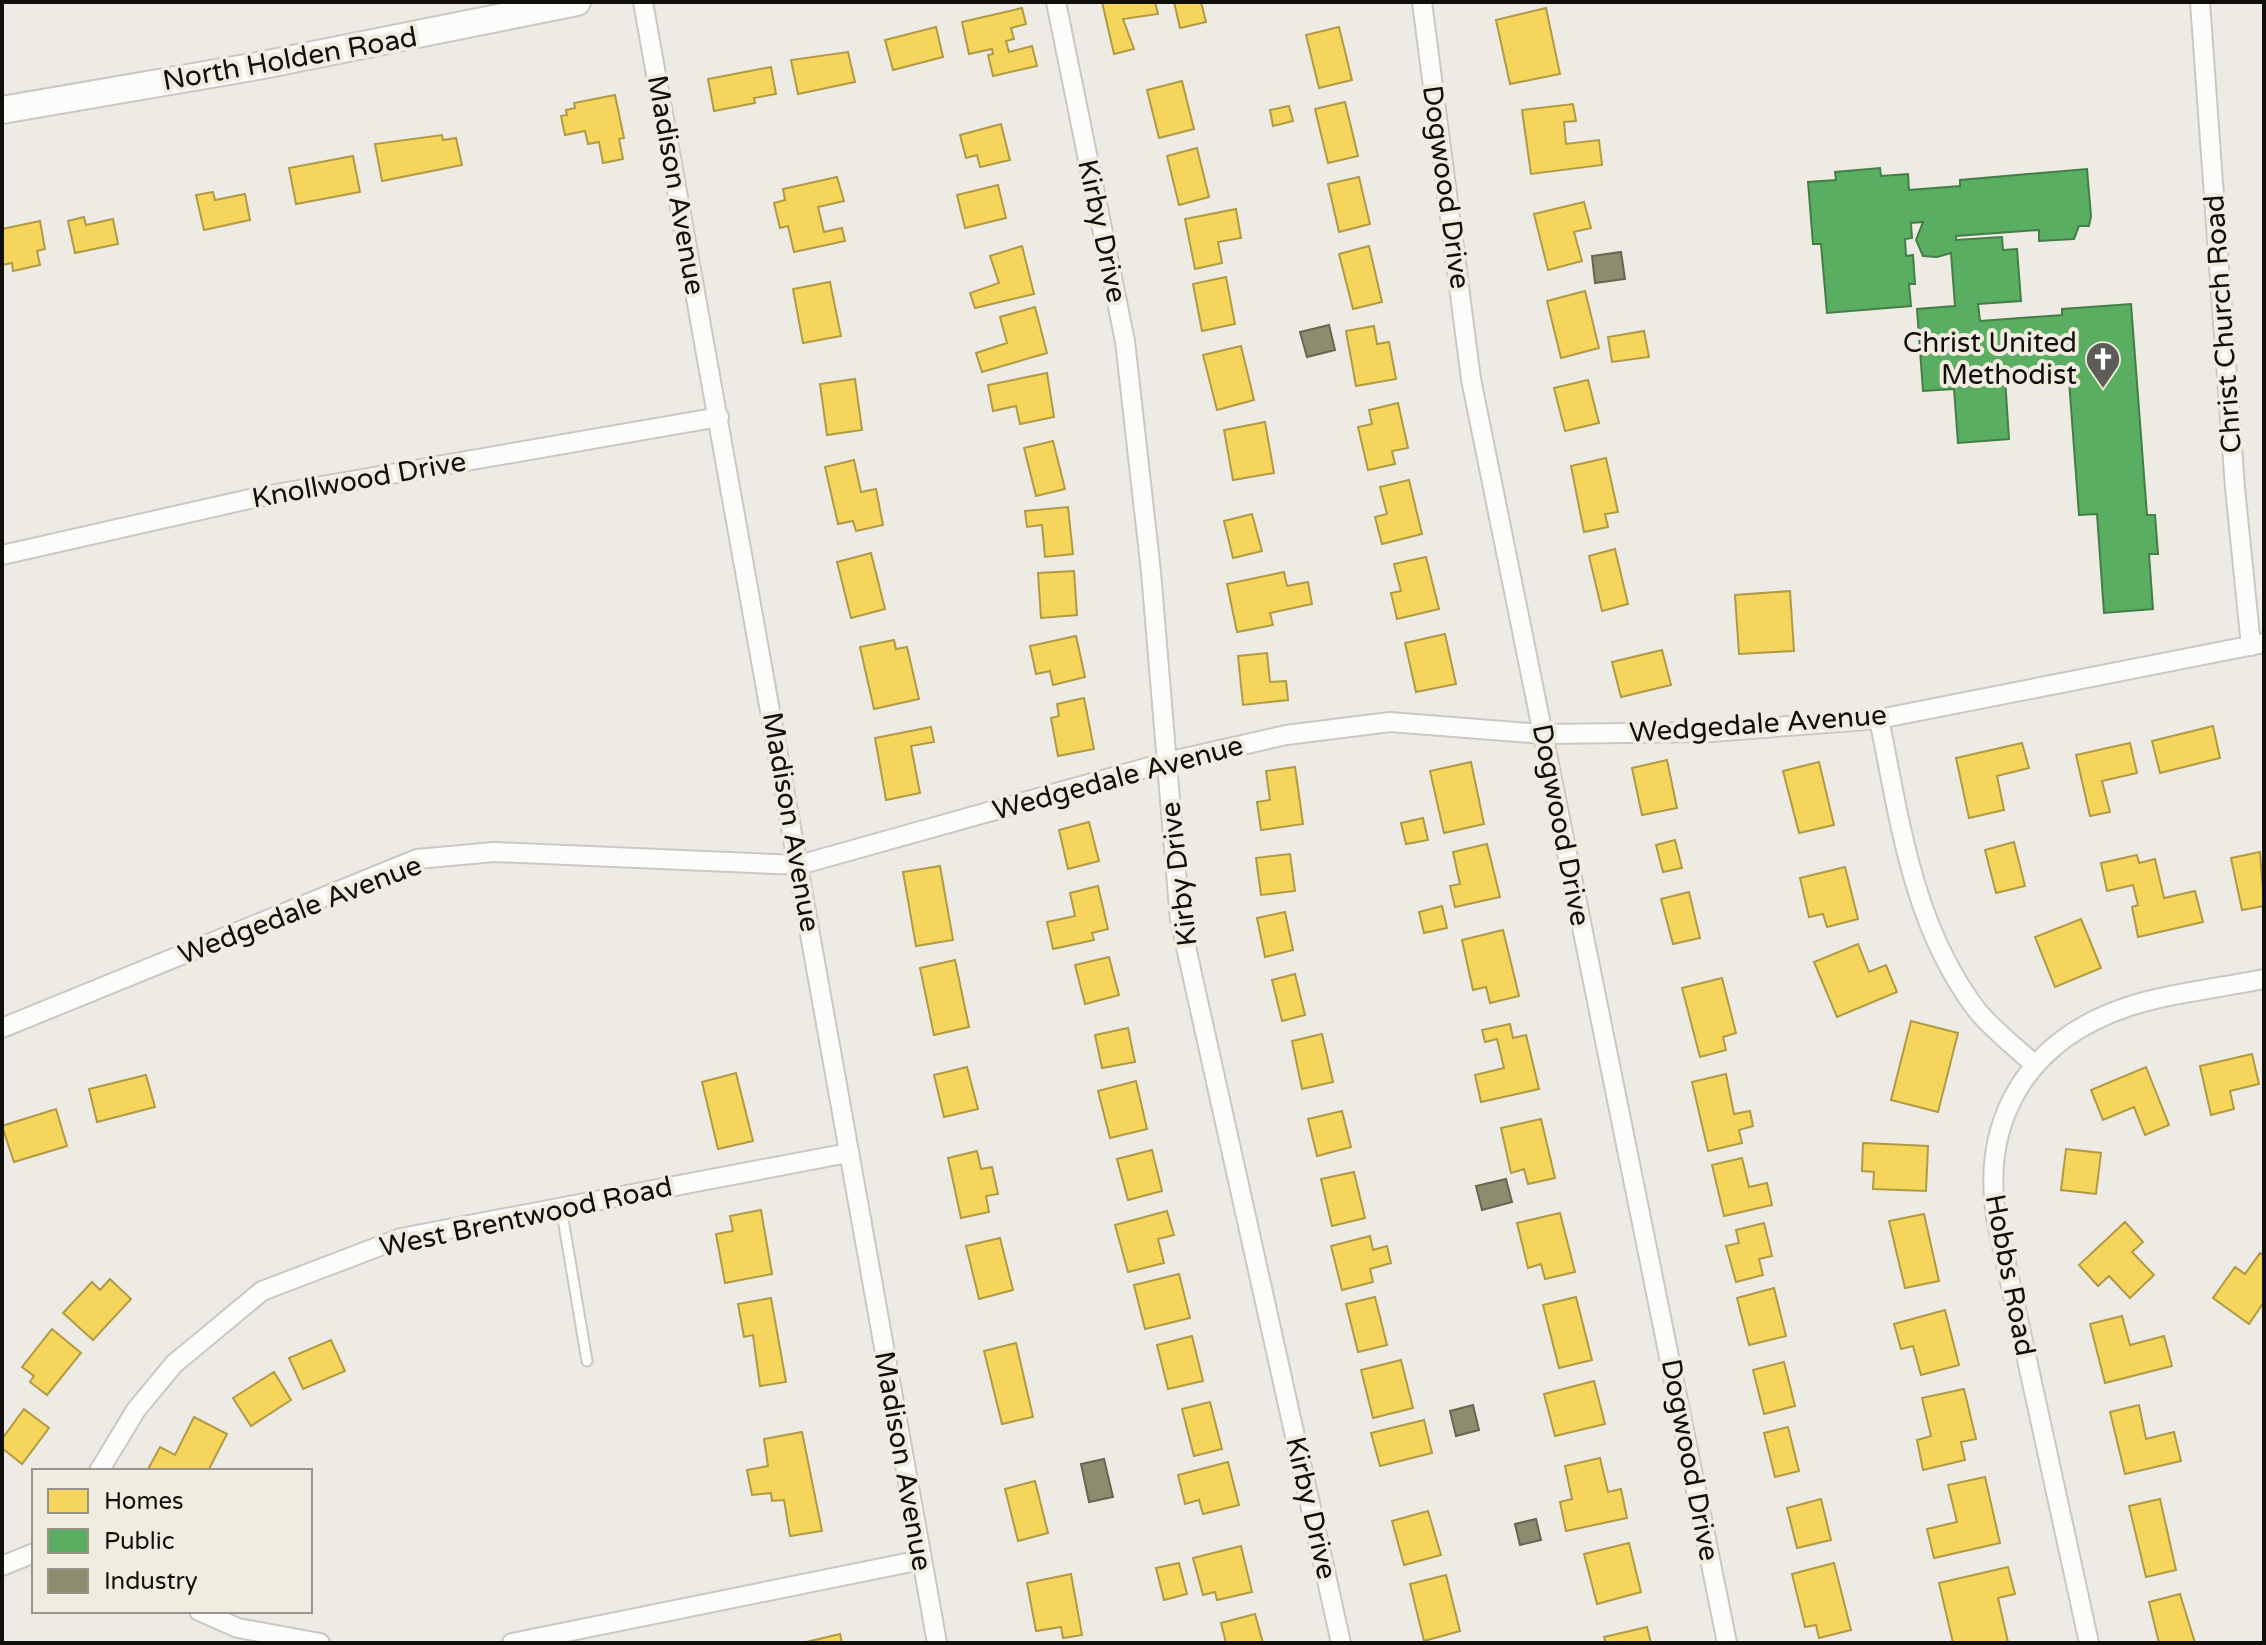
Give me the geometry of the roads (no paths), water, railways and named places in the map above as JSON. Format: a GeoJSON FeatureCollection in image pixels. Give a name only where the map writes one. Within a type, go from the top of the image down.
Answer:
{"type":"FeatureCollection","features":[{"type":"Feature","properties":{"kind":"main road","name":"North Holden Road"},"geometry":{"type":"LineString","coordinates":[[2,110],[278,62],[577,2]]}},
{"type":"Feature","properties":{"kind":"street","name":"Madison Avenue"},"geometry":{"type":"LineString","coordinates":[[643,2],[937,1643]]}},
{"type":"Feature","properties":{"kind":"street","name":"Kirby Drive"},"geometry":{"type":"LineString","coordinates":[[1056,2],[1125,341],[1180,920],[1341,1643]]}},
{"type":"Feature","properties":{"kind":"street","name":"Dogwood Drive"},"geometry":{"type":"LineString","coordinates":[[1422,2],[1471,379],[1727,1643]]}},
{"type":"Feature","properties":{"kind":"street","name":"Christ Church Road"},"geometry":{"type":"LineString","coordinates":[[2200,2],[2235,488],[2257,645]]}},
{"type":"Feature","properties":{"kind":"street","name":"Knollwood Drive"},"geometry":{"type":"LineString","coordinates":[[2,555],[254,498],[719,417]]}},
{"type":"Feature","properties":{"kind":"street","name":"Wedgedale Avenue"},"geometry":{"type":"LineString","coordinates":[[2,1028],[417,859],[494,852],[799,865],[1167,762],[1286,735],[1390,722],[1543,734],[1711,732],[1879,719],[2257,645]]}},
{"type":"Feature","properties":{"kind":"street"},"geometry":{"type":"LineString","coordinates":[[1879,719],[1906,854],[1929,930],[1950,971],[1979,1012],[2034,1064]]}},
{"type":"Feature","properties":{"kind":"street","name":"Hobbs Road"},"geometry":{"type":"LineString","coordinates":[[2089,1643],[1991,1182],[1997,1136],[2013,1096],[2034,1064],[2080,1027],[2131,1006],[2264,979]]}},
{"type":"Feature","properties":{"kind":"street","name":"West Brentwood Road"},"geometry":{"type":"LineString","coordinates":[[100,1469],[136,1410],[174,1364],[262,1291],[401,1238],[848,1153]]}},
{"type":"Feature","properties":{"kind":"street"},"geometry":{"type":"LineString","coordinates":[[2,1566],[32,1554]]}},
{"type":"Feature","properties":{"kind":"street"},"geometry":{"type":"LineString","coordinates":[[512,1643],[921,1560]]}},
{"type":"Feature","properties":{"kind":"street"},"geometry":{"type":"LineString","coordinates":[[204,1613],[238,1628],[320,1643]]}},
{"type":"Feature","properties":{"kind":"lane"},"geometry":{"type":"LineString","coordinates":[[561,1207],[587,1361]]}},
{"type":"Feature","properties":{"kind":"place","name":"Christ United Methodist"},"geometry":{"type":"Point","coordinates":[2103,390]}}]}
